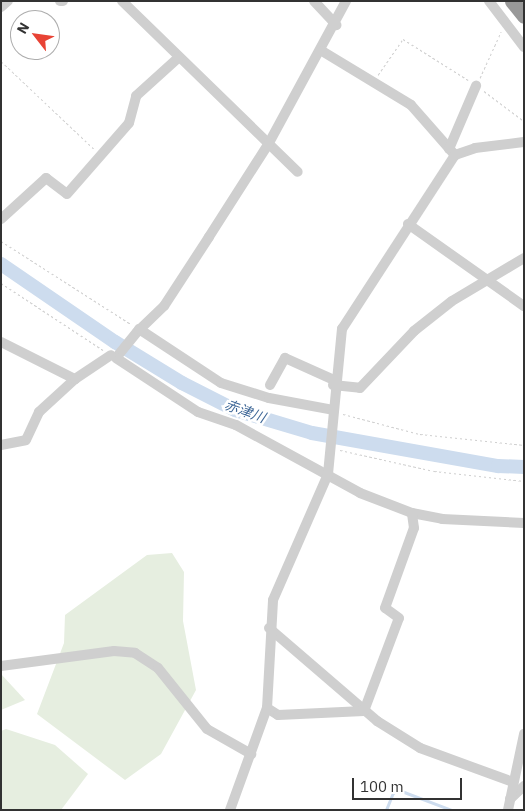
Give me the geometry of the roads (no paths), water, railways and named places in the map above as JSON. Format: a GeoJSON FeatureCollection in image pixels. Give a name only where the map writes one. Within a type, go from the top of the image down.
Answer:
{"type":"FeatureCollection","features":[{"type":"Feature","properties":{"kind":"highway"},"geometry":{"type":"LineString","coordinates":[[512,1],[524,16]]}},
{"type":"Feature","properties":{"kind":"street"},"geometry":{"type":"LineString","coordinates":[[1,7],[8,1]]}},
{"type":"Feature","properties":{"kind":"street"},"geometry":{"type":"LineString","coordinates":[[122,1],[178,58],[298,172]]}},
{"type":"Feature","properties":{"kind":"street"},"geometry":{"type":"LineString","coordinates":[[314,1],[336,25]]}},
{"type":"Feature","properties":{"kind":"street"},"geometry":{"type":"LineString","coordinates":[[1,445],[26,440],[39,412],[75,379],[115,355],[164,306],[269,143],[322,51],[346,1]]}},
{"type":"Feature","properties":{"kind":"street"},"geometry":{"type":"LineString","coordinates":[[490,1],[524,47]]}},
{"type":"Feature","properties":{"kind":"street"},"geometry":{"type":"LineString","coordinates":[[322,51],[411,105],[452,152]]}},
{"type":"Feature","properties":{"kind":"street"},"geometry":{"type":"LineString","coordinates":[[1,219],[46,178],[67,194],[129,123],[136,96],[178,58]]}},
{"type":"Feature","properties":{"kind":"street"},"geometry":{"type":"LineString","coordinates":[[230,810],[267,708],[269,628],[273,600],[286,565],[328,474],[332,447],[334,383],[342,329],[452,152],[476,86]]}},
{"type":"Feature","properties":{"kind":"street"},"geometry":{"type":"LineString","coordinates":[[452,152],[524,142]]}},
{"type":"Feature","properties":{"kind":"street"},"geometry":{"type":"LineString","coordinates":[[408,224],[524,306]]}},
{"type":"Feature","properties":{"kind":"street"},"geometry":{"type":"LineString","coordinates":[[270,385],[285,358],[334,383],[360,388],[414,331],[488,280],[524,258]]}},
{"type":"Feature","properties":{"kind":"street"},"geometry":{"type":"LineString","coordinates":[[138,330],[221,383],[269,398],[333,413]]}},
{"type":"Feature","properties":{"kind":"street"},"geometry":{"type":"LineString","coordinates":[[1,342],[75,379]]}},
{"type":"Feature","properties":{"kind":"street"},"geometry":{"type":"LineString","coordinates":[[115,355],[116,358],[198,412],[236,425],[360,493],[412,513],[442,519],[524,523]]}},
{"type":"Feature","properties":{"kind":"street"},"geometry":{"type":"LineString","coordinates":[[364,711],[400,618],[385,608],[414,528],[412,513]]}},
{"type":"Feature","properties":{"kind":"street"},"geometry":{"type":"LineString","coordinates":[[269,628],[364,711],[420,748],[513,782]]}},
{"type":"Feature","properties":{"kind":"street"},"geometry":{"type":"LineString","coordinates":[[1,666],[114,651],[135,653],[158,668],[207,729],[251,754]]}},
{"type":"Feature","properties":{"kind":"street"},"geometry":{"type":"LineString","coordinates":[[267,708],[278,715],[364,711]]}},
{"type":"Feature","properties":{"kind":"street"},"geometry":{"type":"LineString","coordinates":[[508,810],[524,734]]}},
{"type":"Feature","properties":{"kind":"street"},"geometry":{"type":"LineString","coordinates":[[510,799],[524,786]]}},
{"type":"Feature","properties":{"kind":"waterway","name":"赤津川"},"geometry":{"type":"LineString","coordinates":[[1,264],[115,342],[182,383],[235,410],[312,433],[498,466],[524,467]]}},
{"type":"Feature","properties":{"kind":"waterway"},"geometry":{"type":"LineString","coordinates":[[386,810],[393,793],[399,790],[452,810]]}}]}
